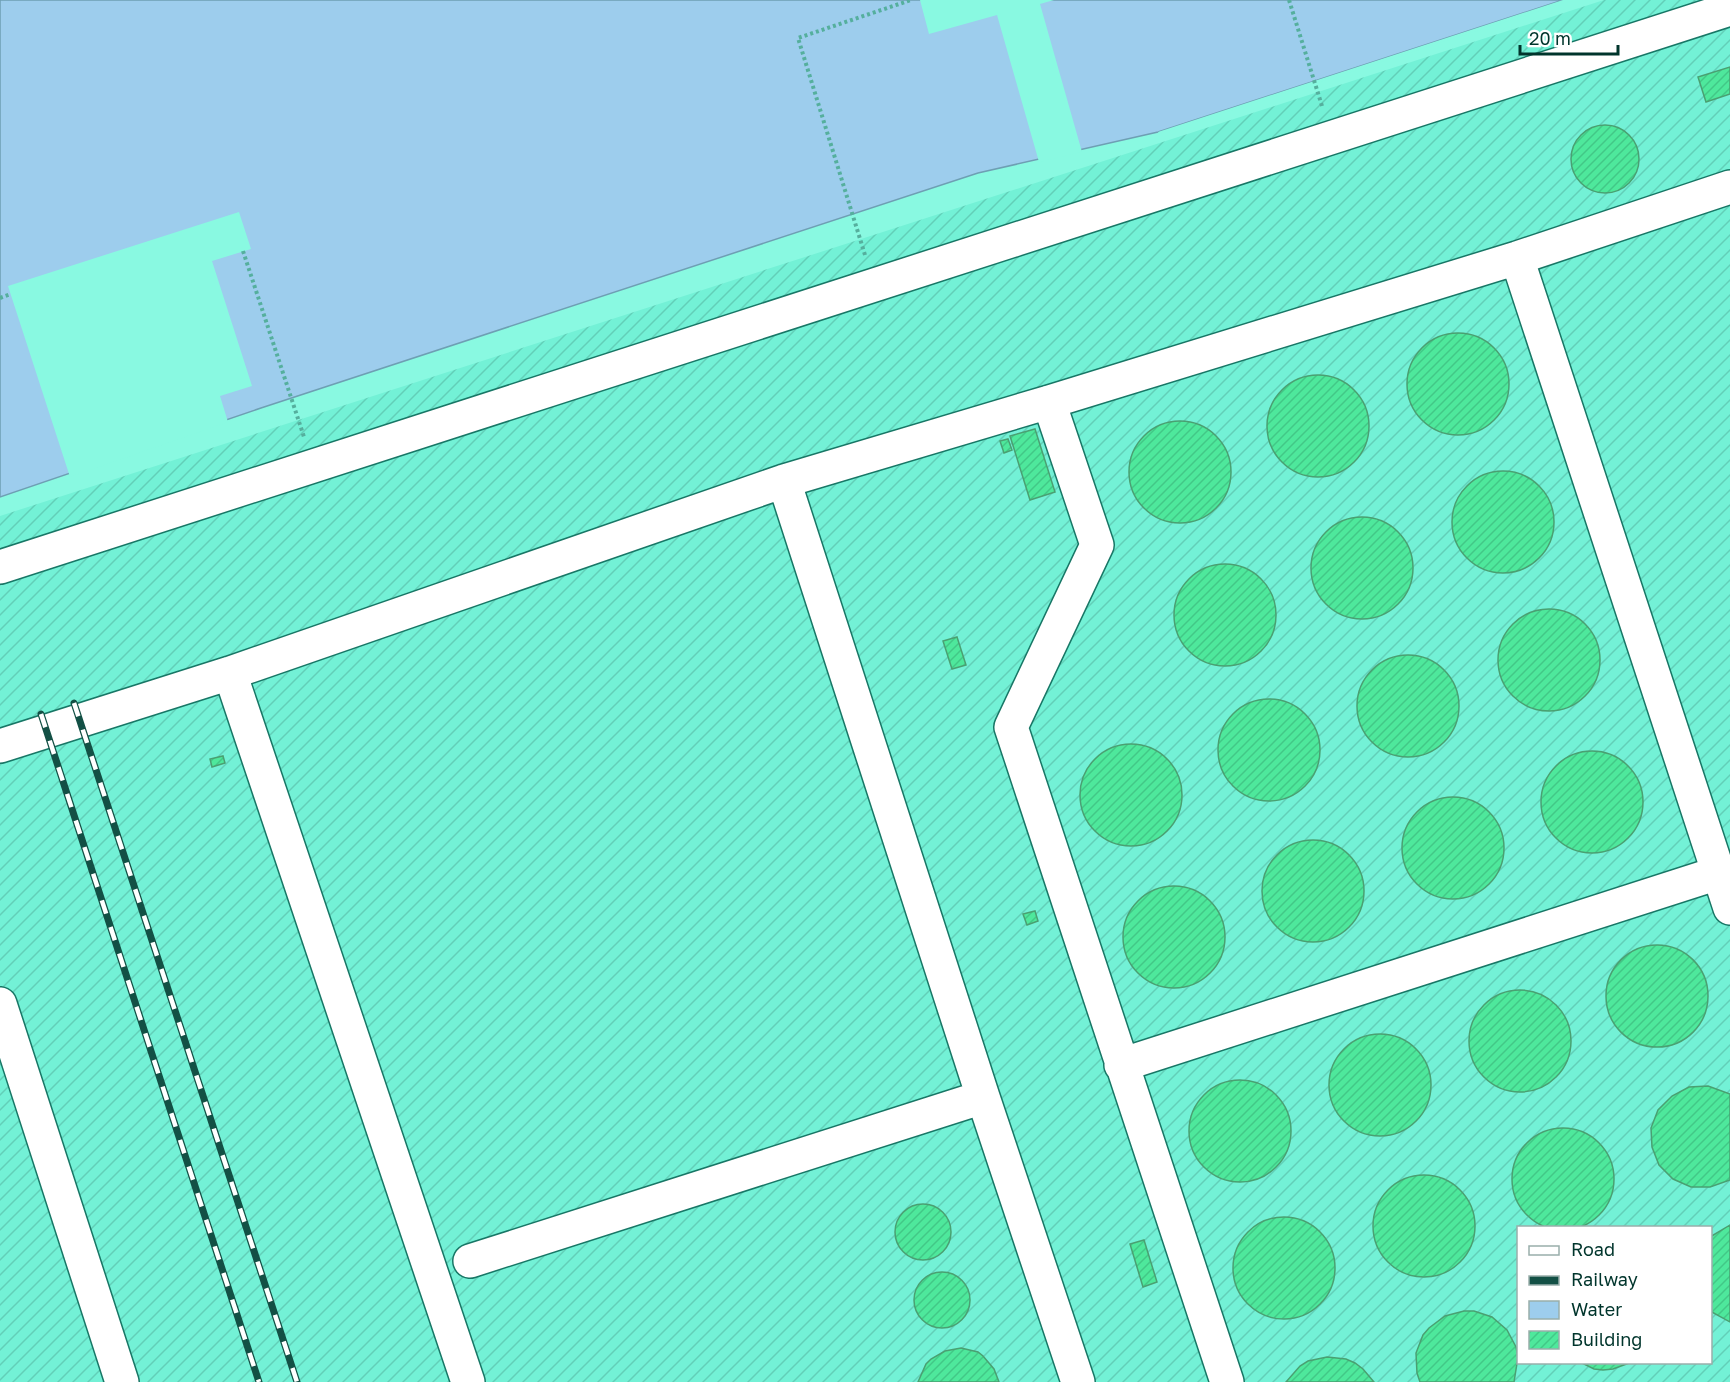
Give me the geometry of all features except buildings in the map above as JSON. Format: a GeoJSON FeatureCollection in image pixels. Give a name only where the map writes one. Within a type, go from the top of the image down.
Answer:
{"type":"FeatureCollection","features":[{"type":"Feature","properties":{"kind":"lane"},"geometry":{"type":"LineString","coordinates":[[0,567],[1730,9]]}},
{"type":"Feature","properties":{"kind":"lane"},"geometry":{"type":"LineString","coordinates":[[0,746],[230,673],[784,481],[1517,258],[1730,186]]}},
{"type":"Feature","properties":{"kind":"lane"},"geometry":{"type":"LineString","coordinates":[[1517,258],[1730,908]]}},
{"type":"Feature","properties":{"kind":"lane"},"geometry":{"type":"LineString","coordinates":[[1049,402],[1097,545],[1011,727],[1227,1382]]}},
{"type":"Feature","properties":{"kind":"lane"},"geometry":{"type":"LineString","coordinates":[[784,481],[983,1097],[1078,1382]]}},
{"type":"Feature","properties":{"kind":"lane"},"geometry":{"type":"LineString","coordinates":[[230,673],[468,1382]]}},
{"type":"Feature","properties":{"kind":"lane"},"geometry":{"type":"LineString","coordinates":[[1121,1065],[1718,873]]}},
{"type":"Feature","properties":{"kind":"lane"},"geometry":{"type":"LineString","coordinates":[[0,1004],[122,1382]]}},
{"type":"Feature","properties":{"kind":"lane"},"geometry":{"type":"LineString","coordinates":[[470,1261],[983,1097]]}},
{"type":"Feature","properties":{"kind":"path"},"geometry":{"type":"LineString","coordinates":[[874,285],[798,38],[911,0]]}},
{"type":"Feature","properties":{"kind":"path"},"geometry":{"type":"LineString","coordinates":[[1289,0],[1324,110]]}},
{"type":"Feature","properties":{"kind":"path"},"geometry":{"type":"LineString","coordinates":[[243,251],[304,438]]}},
{"type":"Feature","properties":{"kind":"path"},"geometry":{"type":"LineString","coordinates":[[0,298],[11,294]]}},
{"type":"Feature","properties":{"kind":"shaded area"},"geometry":{"type":"Polygon","coordinates":[[[1604,0],[1730,0],[1730,1382],[0,1382],[0,516],[1604,0]]]}},
{"type":"Feature","properties":{"kind":"water"},"geometry":{"type":"Polygon","coordinates":[[[0,0],[1563,0],[1158,132],[978,173],[261,408],[0,497],[0,0]]]}},
{"type":"Feature","properties":{"kind":"pier"},"geometry":{"type":"Polygon","coordinates":[[[920,0],[1054,0],[1040,4],[1082,152],[1039,162],[997,15],[929,34],[920,0]]]}},
{"type":"Feature","properties":{"kind":"pier"},"geometry":{"type":"Polygon","coordinates":[[[1566,0],[1564,3],[1159,134],[1158,132],[1566,0]]]}},
{"type":"Feature","properties":{"kind":"pier"},"geometry":{"type":"Polygon","coordinates":[[[239,212],[251,249],[212,261],[252,386],[220,396],[228,422],[70,477],[8,286],[239,212]]]}},
{"type":"Feature","properties":{"kind":"railway"},"geometry":{"type":"LineString","coordinates":[[74,703],[297,1382]]}},
{"type":"Feature","properties":{"kind":"railway"},"geometry":{"type":"LineString","coordinates":[[41,714],[259,1382]]}}]}
